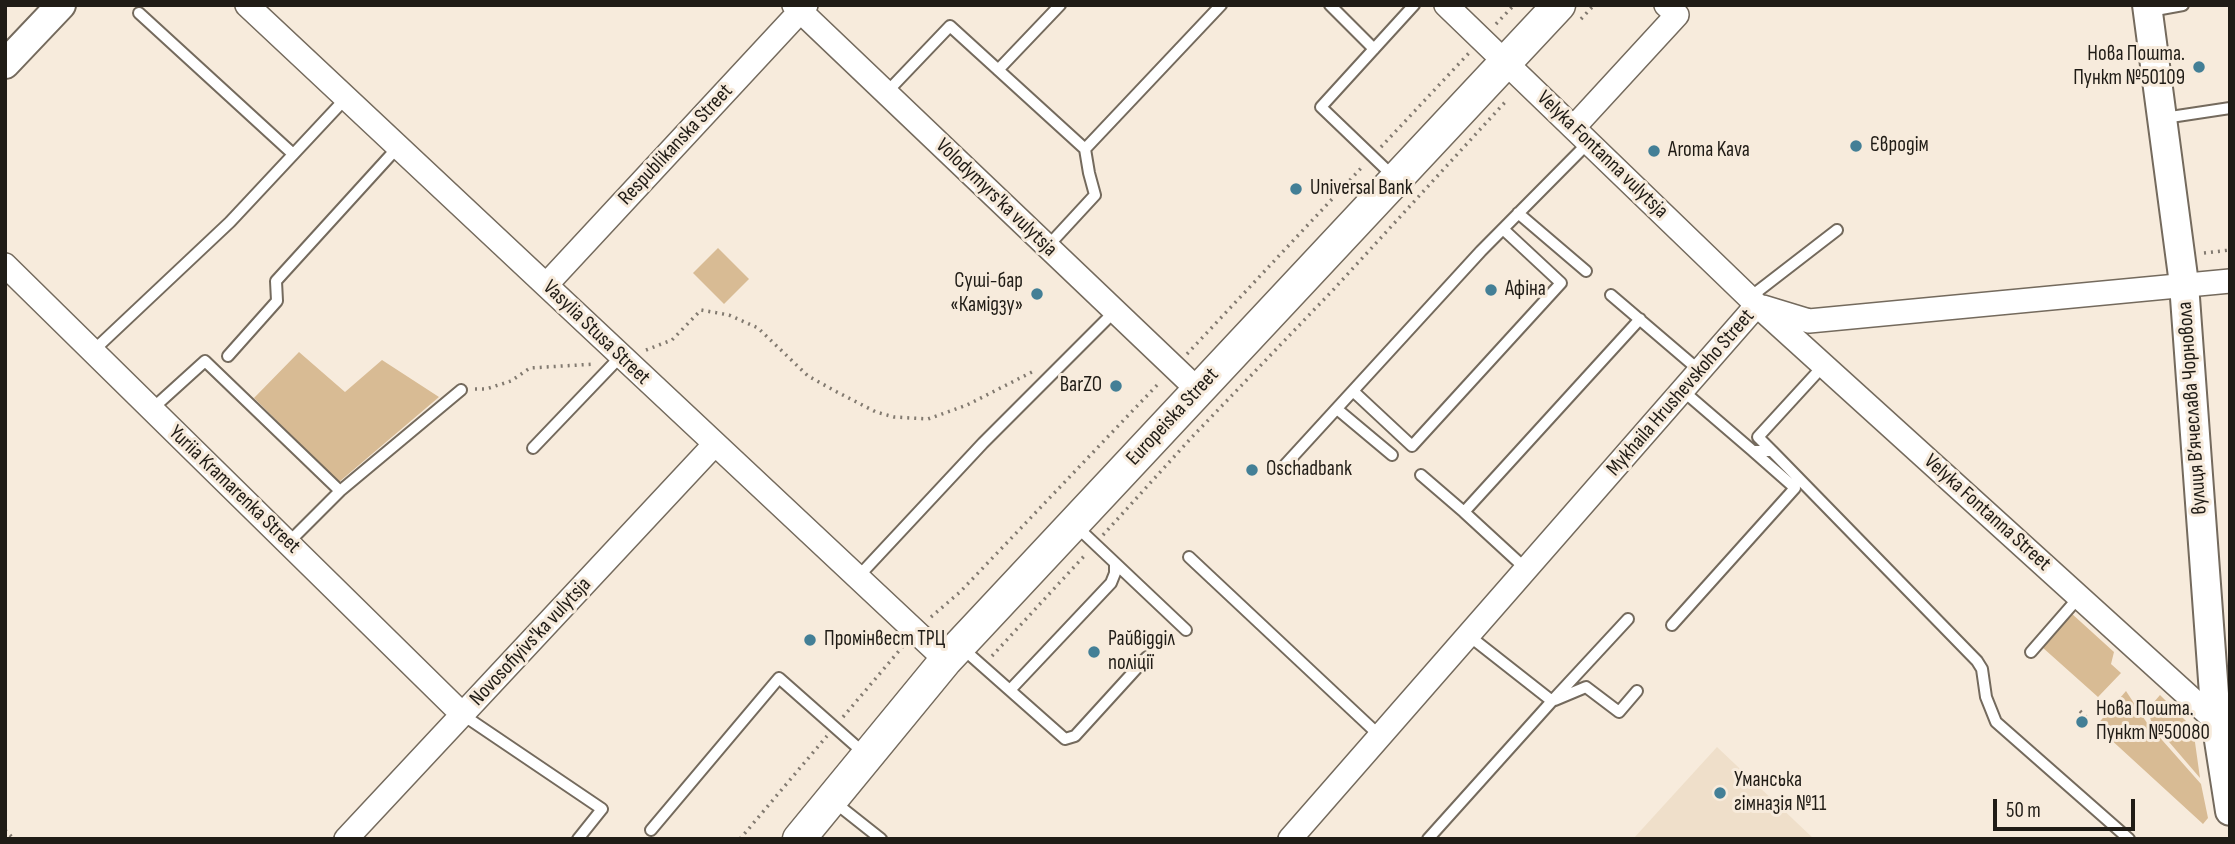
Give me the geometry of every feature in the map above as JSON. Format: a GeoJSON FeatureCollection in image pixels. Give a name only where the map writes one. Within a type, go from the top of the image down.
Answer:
{"type":"FeatureCollection","features":[{"type":"Feature","properties":{"kind":"main road","name":"Europeiska Street"},"geometry":{"type":"LineString","coordinates":[[799,839],[953,653],[1084,534],[1198,390],[1396,178],[1515,70],[1568,14]]}},
{"type":"Feature","properties":{"kind":"street"},"geometry":{"type":"LineString","coordinates":[[5,64],[61,5]]}},
{"type":"Feature","properties":{"kind":"street","name":"Vasylia Stusa Street"},"geometry":{"type":"LineString","coordinates":[[247,5],[546,285],[620,362],[714,444],[915,632],[953,653]]}},
{"type":"Feature","properties":{"kind":"street","name":"Velyka Fontanna vulytsja"},"geometry":{"type":"LineString","coordinates":[[1446,5],[1485,29],[1515,70],[1753,301]]}},
{"type":"Feature","properties":{"kind":"street"},"geometry":{"type":"LineString","coordinates":[[1582,135],[1677,15],[1667,5]]}},
{"type":"Feature","properties":{"kind":"street","name":"Volodymyrs'ka vulytsja"},"geometry":{"type":"LineString","coordinates":[[800,7],[886,93],[1198,390]]}},
{"type":"Feature","properties":{"kind":"street","name":"Respublikanska Street"},"geometry":{"type":"LineString","coordinates":[[546,285],[800,7]]}},
{"type":"Feature","properties":{"kind":"street","name":"вулиця В’ячеслава Чорновола"},"geometry":{"type":"LineString","coordinates":[[2147,8],[2184,284],[2216,721],[2230,811]]}},
{"type":"Feature","properties":{"kind":"street","name":"Yuriia Kramarenka Street"},"geometry":{"type":"LineString","coordinates":[[5,265],[463,715]]}},
{"type":"Feature","properties":{"kind":"street","name":"Mykhaila Hrushevskoho Street"},"geometry":{"type":"LineString","coordinates":[[1290,839],[1700,371],[1753,301],[1809,321],[2230,281]]}},
{"type":"Feature","properties":{"kind":"street","name":"Velyka Fontanna Street"},"geometry":{"type":"LineString","coordinates":[[1753,301],[2216,721]]}},
{"type":"Feature","properties":{"kind":"street","name":"Novosofiyivs'ka vulytsja"},"geometry":{"type":"LineString","coordinates":[[346,839],[714,444]]}},
{"type":"Feature","properties":{"kind":"lane"},"geometry":{"type":"LineString","coordinates":[[998,70],[1060,5]]}},
{"type":"Feature","properties":{"kind":"lane"},"geometry":{"type":"LineString","coordinates":[[1085,149],[1221,5]]}},
{"type":"Feature","properties":{"kind":"lane"},"geometry":{"type":"LineString","coordinates":[[1330,5],[1374,49]]}},
{"type":"Feature","properties":{"kind":"lane"},"geometry":{"type":"LineString","coordinates":[[1396,178],[1321,107],[1414,5]]}},
{"type":"Feature","properties":{"kind":"lane"},"geometry":{"type":"LineString","coordinates":[[2147,8],[2183,5]]}},
{"type":"Feature","properties":{"kind":"lane"},"geometry":{"type":"LineString","coordinates":[[139,13],[293,154]]}},
{"type":"Feature","properties":{"kind":"lane"},"geometry":{"type":"LineString","coordinates":[[886,93],[950,26],[1085,149],[1088,173],[1095,195],[1047,247]]}},
{"type":"Feature","properties":{"kind":"lane"},"geometry":{"type":"LineString","coordinates":[[93,351],[230,222],[346,98]]}},
{"type":"Feature","properties":{"kind":"lane"},"geometry":{"type":"LineString","coordinates":[[2162,118],[2230,108]]}},
{"type":"Feature","properties":{"kind":"lane"},"geometry":{"type":"LineString","coordinates":[[1285,465],[1518,214],[1582,135]]}},
{"type":"Feature","properties":{"kind":"lane"},"geometry":{"type":"LineString","coordinates":[[228,356],[277,302],[276,281],[398,147]]}},
{"type":"Feature","properties":{"kind":"lane"},"geometry":{"type":"LineString","coordinates":[[1518,214],[1586,271]]}},
{"type":"Feature","properties":{"kind":"lane"},"geometry":{"type":"LineString","coordinates":[[1353,391],[1412,446],[1561,283],[1503,229]]}},
{"type":"Feature","properties":{"kind":"lane"},"geometry":{"type":"LineString","coordinates":[[1753,301],[1837,230]]}},
{"type":"Feature","properties":{"kind":"lane"},"geometry":{"type":"LineString","coordinates":[[1611,295],[1700,371]]}},
{"type":"Feature","properties":{"kind":"lane"},"geometry":{"type":"LineString","coordinates":[[857,578],[991,435],[1115,311]]}},
{"type":"Feature","properties":{"kind":"lane"},"geometry":{"type":"LineString","coordinates":[[1464,512],[1640,319]]}},
{"type":"Feature","properties":{"kind":"lane"},"geometry":{"type":"LineString","coordinates":[[152,409],[205,361],[340,491]]}},
{"type":"Feature","properties":{"kind":"lane"},"geometry":{"type":"LineString","coordinates":[[533,448],[620,362]]}},
{"type":"Feature","properties":{"kind":"lane"},"geometry":{"type":"LineString","coordinates":[[1824,365],[1758,437],[1977,661],[1982,669],[1986,697],[1996,722],[2129,839]]}},
{"type":"Feature","properties":{"kind":"lane"},"geometry":{"type":"LineString","coordinates":[[288,543],[340,491],[461,390]]}},
{"type":"Feature","properties":{"kind":"lane"},"geometry":{"type":"LineString","coordinates":[[1672,625],[1795,488],[1682,390]]}},
{"type":"Feature","properties":{"kind":"lane"},"geometry":{"type":"LineString","coordinates":[[1336,409],[1392,455]]}},
{"type":"Feature","properties":{"kind":"lane"},"geometry":{"type":"LineString","coordinates":[[1753,451],[1772,451]]}},
{"type":"Feature","properties":{"kind":"lane"},"geometry":{"type":"LineString","coordinates":[[1421,475],[1526,569]]}},
{"type":"Feature","properties":{"kind":"lane"},"geometry":{"type":"LineString","coordinates":[[1084,534],[1186,630]]}},
{"type":"Feature","properties":{"kind":"lane"},"geometry":{"type":"LineString","coordinates":[[1189,557],[1380,736]]}},
{"type":"Feature","properties":{"kind":"lane"},"geometry":{"type":"LineString","coordinates":[[1010,691],[1111,583],[1115,563]]}},
{"type":"Feature","properties":{"kind":"lane"},"geometry":{"type":"LineString","coordinates":[[2031,652],[2079,597]]}},
{"type":"Feature","properties":{"kind":"lane"},"geometry":{"type":"LineString","coordinates":[[1428,839],[1628,619]]}},
{"type":"Feature","properties":{"kind":"lane"},"geometry":{"type":"LineString","coordinates":[[1468,635],[1552,701]]}},
{"type":"Feature","properties":{"kind":"lane"},"geometry":{"type":"LineString","coordinates":[[953,653],[983,666],[1065,738],[1075,736],[1147,657]]}},
{"type":"Feature","properties":{"kind":"lane"},"geometry":{"type":"LineString","coordinates":[[651,830],[779,678],[867,755]]}},
{"type":"Feature","properties":{"kind":"lane"},"geometry":{"type":"LineString","coordinates":[[1552,701],[1586,687],[1619,712],[1637,691]]}},
{"type":"Feature","properties":{"kind":"lane"},"geometry":{"type":"LineString","coordinates":[[463,715],[602,809],[578,839]]}},
{"type":"Feature","properties":{"kind":"lane"},"geometry":{"type":"LineString","coordinates":[[831,799],[874,837]]}},
{"type":"Feature","properties":{"kind":"path"},"geometry":{"type":"LineString","coordinates":[[740,839],[915,632],[960,592],[1174,368],[1372,156],[1485,29],[1494,25],[1514,5]]}},
{"type":"Feature","properties":{"kind":"path"},"geometry":{"type":"LineString","coordinates":[[1568,14],[1594,5]]}},
{"type":"Feature","properties":{"kind":"path"},"geometry":{"type":"LineString","coordinates":[[983,666],[1084,534],[1192,437],[1334,289],[1515,70]]}},
{"type":"Feature","properties":{"kind":"path"},"geometry":{"type":"LineString","coordinates":[[461,390],[486,389],[511,381],[530,368],[620,362],[672,340],[701,310],[729,315],[758,328],[808,376],[876,412],[894,417],[928,419],[967,405],[1075,351]]}},
{"type":"Feature","properties":{"kind":"path"},"geometry":{"type":"LineString","coordinates":[[2080,711],[2086,717]]}},
{"type":"Feature","properties":{"kind":"path"},"geometry":{"type":"LineString","coordinates":[[5,830],[14,839]]}},
{"type":"Feature","properties":{"kind":"shaded area"},"geometry":{"type":"Polygon","coordinates":[[[718,248],[749,279],[724,304],[693,273],[718,248]]]}},
{"type":"Feature","properties":{"kind":"shaded area"},"geometry":{"type":"Polygon","coordinates":[[[299,352],[345,392],[382,360],[439,397],[339,482],[254,398],[299,352]]]}},
{"type":"Feature","properties":{"kind":"shaded area"},"geometry":{"type":"Polygon","coordinates":[[[2071,613],[2114,652],[2111,664],[2121,673],[2098,697],[2042,647],[2071,613]]]}},
{"type":"Feature","properties":{"kind":"shaded area"},"geometry":{"type":"Polygon","coordinates":[[[2126,691],[2147,723],[2201,784],[2208,818],[2203,824],[2096,726],[2126,691]]]}},
{"type":"Feature","properties":{"kind":"shaded area"},"geometry":{"type":"Polygon","coordinates":[[[2160,695],[2193,728],[2200,778],[2151,721],[2148,709],[2160,695]]]}},
{"type":"Feature","properties":{"kind":"shaded area","name":"Уманська гімназія №11"},"geometry":{"type":"Polygon","coordinates":[[[1717,747],[1814,839],[1633,839],[1717,747]]]}},
{"type":"Feature","properties":{"kind":"place","name":"Нова Пошта. Пункт №50109"},"geometry":{"type":"Point","coordinates":[2199,67]}},
{"type":"Feature","properties":{"kind":"place","name":"Євродім"},"geometry":{"type":"Point","coordinates":[1856,146]}},
{"type":"Feature","properties":{"kind":"place","name":"Aroma Kava"},"geometry":{"type":"Point","coordinates":[1654,151]}},
{"type":"Feature","properties":{"kind":"place","name":"Universal Bank"},"geometry":{"type":"Point","coordinates":[1296,189]}},
{"type":"Feature","properties":{"kind":"place","name":"Афіна"},"geometry":{"type":"Point","coordinates":[1491,290]}},
{"type":"Feature","properties":{"kind":"place","name":"Суші-бар «Камідзу»"},"geometry":{"type":"Point","coordinates":[1037,294]}},
{"type":"Feature","properties":{"kind":"place","name":"BarZO"},"geometry":{"type":"Point","coordinates":[1116,386]}},
{"type":"Feature","properties":{"kind":"place","name":"Oschadbank"},"geometry":{"type":"Point","coordinates":[1252,470]}},
{"type":"Feature","properties":{"kind":"place","name":"Промінвест ТРЦ"},"geometry":{"type":"Point","coordinates":[810,640]}},
{"type":"Feature","properties":{"kind":"place","name":"Райвідділ поліції"},"geometry":{"type":"Point","coordinates":[1094,652]}},
{"type":"Feature","properties":{"kind":"place","name":"Нова Пошта. Пункт №50080"},"geometry":{"type":"Point","coordinates":[2082,722]}},
{"type":"Feature","properties":{"kind":"place","name":"Уманська гімназія №11"},"geometry":{"type":"Point","coordinates":[1720,793]}}]}
